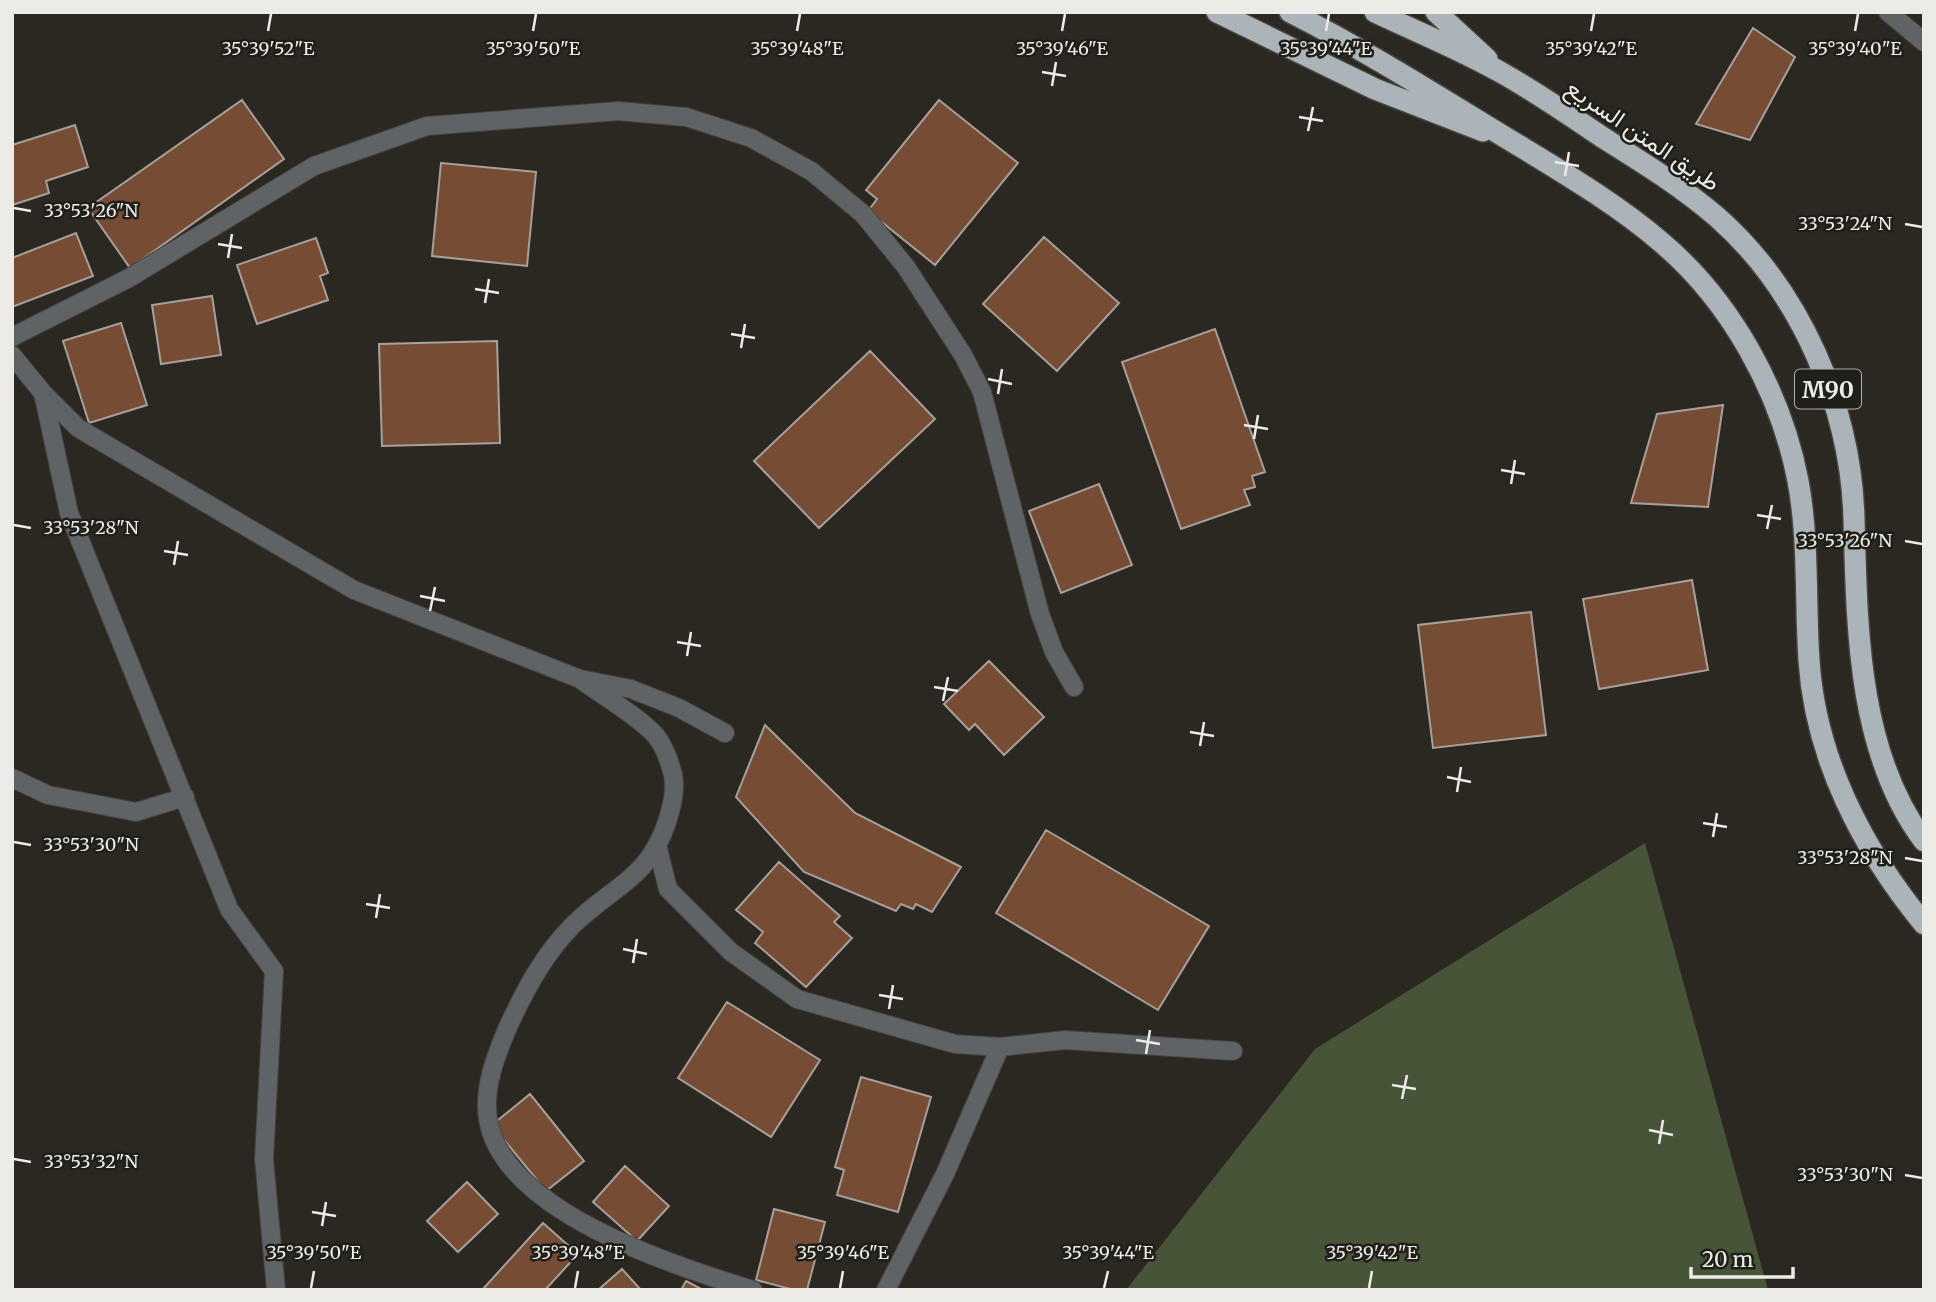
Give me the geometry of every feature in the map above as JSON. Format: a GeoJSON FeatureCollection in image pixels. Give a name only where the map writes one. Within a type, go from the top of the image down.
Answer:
{"type":"FeatureCollection","features":[{"type":"Feature","properties":{"kind":"highway"},"geometry":{"type":"LineString","coordinates":[[1217,12],[1386,93],[1512,140]]}},
{"type":"Feature","properties":{"kind":"highway","name":"M90"},"geometry":{"type":"LineString","coordinates":[[1290,12],[1393,67],[1550,162],[1661,242],[1714,298],[1756,361],[1781,418],[1798,482],[1809,664],[1824,749],[1855,820],[1888,881],[1924,924]]}},
{"type":"Feature","properties":{"kind":"highway","name":"M90"},"geometry":{"type":"LineString","coordinates":[[1375,12],[1501,72]]}},
{"type":"Feature","properties":{"kind":"highway"},"geometry":{"type":"LineString","coordinates":[[1436,12],[1501,72]]}},
{"type":"Feature","properties":{"kind":"highway","name":"طريق المتن السريع"},"geometry":{"type":"LineString","coordinates":[[1501,72],[1678,186],[1719,219],[1756,256],[1806,331],[1838,418],[1854,499],[1857,598],[1872,726],[1893,785],[1924,841]]}},
{"type":"Feature","properties":{"kind":"street"},"geometry":{"type":"LineString","coordinates":[[1888,12],[1924,42]]}},
{"type":"Feature","properties":{"kind":"street"},"geometry":{"type":"LineString","coordinates":[[12,337],[129,278],[263,194],[314,166],[427,126],[618,111],[686,117],[751,138],[811,171],[863,214],[906,267],[962,355],[982,392],[1040,614],[1054,652],[1074,687]]}},
{"type":"Feature","properties":{"kind":"street"},"geometry":{"type":"LineString","coordinates":[[12,355],[43,393],[78,428],[354,590],[580,679],[631,690],[679,708],[725,733]]}},
{"type":"Feature","properties":{"kind":"street"},"geometry":{"type":"LineString","coordinates":[[43,393],[69,513],[229,909],[274,971],[264,1159],[276,1290]]}},
{"type":"Feature","properties":{"kind":"street"},"geometry":{"type":"LineString","coordinates":[[580,679],[656,736],[668,758],[673,777],[674,802],[658,849],[640,869],[574,924],[542,960],[501,1043],[486,1100],[488,1121],[495,1142],[512,1167],[535,1191],[560,1210],[592,1228],[655,1256],[753,1290]]}},
{"type":"Feature","properties":{"kind":"street"},"geometry":{"type":"LineString","coordinates":[[12,778],[48,795],[136,812],[185,797]]}},
{"type":"Feature","properties":{"kind":"street"},"geometry":{"type":"LineString","coordinates":[[658,849],[668,889],[732,952],[797,999],[869,1018],[911,1034],[955,1044],[1000,1048],[1065,1040],[1233,1051]]}},
{"type":"Feature","properties":{"kind":"street"},"geometry":{"type":"LineString","coordinates":[[886,1290],[945,1174],[1000,1048]]}},
{"type":"Feature","properties":{"kind":"green space"},"geometry":{"type":"Polygon","coordinates":[[[1645,843],[1768,1290],[1126,1290],[1315,1049],[1645,843]]]}},
{"type":"Feature","properties":{"kind":"building"},"geometry":{"type":"Polygon","coordinates":[[[1753,28],[1795,57],[1750,140],[1696,124],[1753,28]]]}},
{"type":"Feature","properties":{"kind":"building"},"geometry":{"type":"Polygon","coordinates":[[[242,100],[284,159],[130,268],[88,208],[242,100]]]}},
{"type":"Feature","properties":{"kind":"building"},"geometry":{"type":"Polygon","coordinates":[[[939,100],[1018,163],[935,265],[868,211],[877,199],[866,190],[939,100]]]}},
{"type":"Feature","properties":{"kind":"building"},"geometry":{"type":"Polygon","coordinates":[[[75,125],[88,167],[46,181],[49,193],[12,205],[12,145],[75,125]]]}},
{"type":"Feature","properties":{"kind":"building"},"geometry":{"type":"Polygon","coordinates":[[[441,163],[536,172],[527,266],[432,256],[441,163]]]}},
{"type":"Feature","properties":{"kind":"building"},"geometry":{"type":"Polygon","coordinates":[[[76,233],[93,276],[12,307],[12,258],[76,233]]]}},
{"type":"Feature","properties":{"kind":"building"},"geometry":{"type":"Polygon","coordinates":[[[1044,237],[1119,303],[1057,371],[983,304],[1044,237]]]}},
{"type":"Feature","properties":{"kind":"building"},"geometry":{"type":"Polygon","coordinates":[[[316,238],[328,273],[320,276],[328,300],[257,324],[237,265],[316,238]]]}},
{"type":"Feature","properties":{"kind":"building"},"geometry":{"type":"Polygon","coordinates":[[[212,296],[221,355],[161,364],[152,305],[212,296]]]}},
{"type":"Feature","properties":{"kind":"building"},"geometry":{"type":"Polygon","coordinates":[[[121,323],[147,405],[89,423],[63,341],[121,323]]]}},
{"type":"Feature","properties":{"kind":"building"},"geometry":{"type":"Polygon","coordinates":[[[1215,329],[1265,472],[1252,476],[1255,487],[1244,490],[1250,505],[1181,529],[1122,362],[1215,329]]]}},
{"type":"Feature","properties":{"kind":"building"},"geometry":{"type":"Polygon","coordinates":[[[497,341],[500,443],[382,446],[379,344],[497,341]]]}},
{"type":"Feature","properties":{"kind":"building"},"geometry":{"type":"Polygon","coordinates":[[[870,351],[935,419],[819,528],[754,461],[870,351]]]}},
{"type":"Feature","properties":{"kind":"building"},"geometry":{"type":"Polygon","coordinates":[[[1723,405],[1708,507],[1631,503],[1657,414],[1723,405]]]}},
{"type":"Feature","properties":{"kind":"building"},"geometry":{"type":"Polygon","coordinates":[[[1099,484],[1132,565],[1061,593],[1029,511],[1099,484]]]}},
{"type":"Feature","properties":{"kind":"building"},"geometry":{"type":"Polygon","coordinates":[[[1692,580],[1708,670],[1599,689],[1583,599],[1692,580]]]}},
{"type":"Feature","properties":{"kind":"building"},"geometry":{"type":"Polygon","coordinates":[[[1531,612],[1546,735],[1433,748],[1418,625],[1531,612]]]}},
{"type":"Feature","properties":{"kind":"building"},"geometry":{"type":"Polygon","coordinates":[[[989,661],[1044,717],[1004,755],[975,724],[969,730],[944,704],[989,661]]]}},
{"type":"Feature","properties":{"kind":"building"},"geometry":{"type":"Polygon","coordinates":[[[765,725],[855,813],[961,867],[932,912],[916,904],[913,909],[901,904],[896,911],[804,872],[736,797],[765,725]]]}},
{"type":"Feature","properties":{"kind":"building"},"geometry":{"type":"Polygon","coordinates":[[[1046,830],[1209,926],[1158,1010],[996,913],[1046,830]]]}},
{"type":"Feature","properties":{"kind":"building"},"geometry":{"type":"Polygon","coordinates":[[[779,862],[840,916],[834,922],[852,938],[806,987],[755,943],[763,932],[736,910],[779,862]]]}},
{"type":"Feature","properties":{"kind":"building"},"geometry":{"type":"Polygon","coordinates":[[[727,1002],[820,1060],[771,1137],[678,1078],[727,1002]]]}},
{"type":"Feature","properties":{"kind":"building"},"geometry":{"type":"Polygon","coordinates":[[[861,1077],[931,1097],[898,1212],[837,1195],[844,1170],[835,1167],[861,1077]]]}},
{"type":"Feature","properties":{"kind":"building"},"geometry":{"type":"Polygon","coordinates":[[[530,1094],[584,1161],[546,1191],[492,1125],[530,1094]]]}},
{"type":"Feature","properties":{"kind":"building"},"geometry":{"type":"Polygon","coordinates":[[[625,1166],[669,1206],[637,1241],[593,1202],[625,1166]]]}},
{"type":"Feature","properties":{"kind":"building"},"geometry":{"type":"Polygon","coordinates":[[[467,1182],[498,1214],[458,1252],[427,1221],[467,1182]]]}},
{"type":"Feature","properties":{"kind":"building"},"geometry":{"type":"Polygon","coordinates":[[[774,1209],[825,1222],[807,1290],[794,1290],[756,1280],[774,1209]]]}},
{"type":"Feature","properties":{"kind":"building"},"geometry":{"type":"Polygon","coordinates":[[[543,1223],[578,1254],[545,1290],[482,1290],[543,1223]]]}},
{"type":"Feature","properties":{"kind":"building"},"geometry":{"type":"Polygon","coordinates":[[[622,1269],[641,1290],[598,1290],[622,1269]]]}},
{"type":"Feature","properties":{"kind":"building"},"geometry":{"type":"Polygon","coordinates":[[[686,1281],[703,1290],[681,1290],[686,1281]]]}}]}
